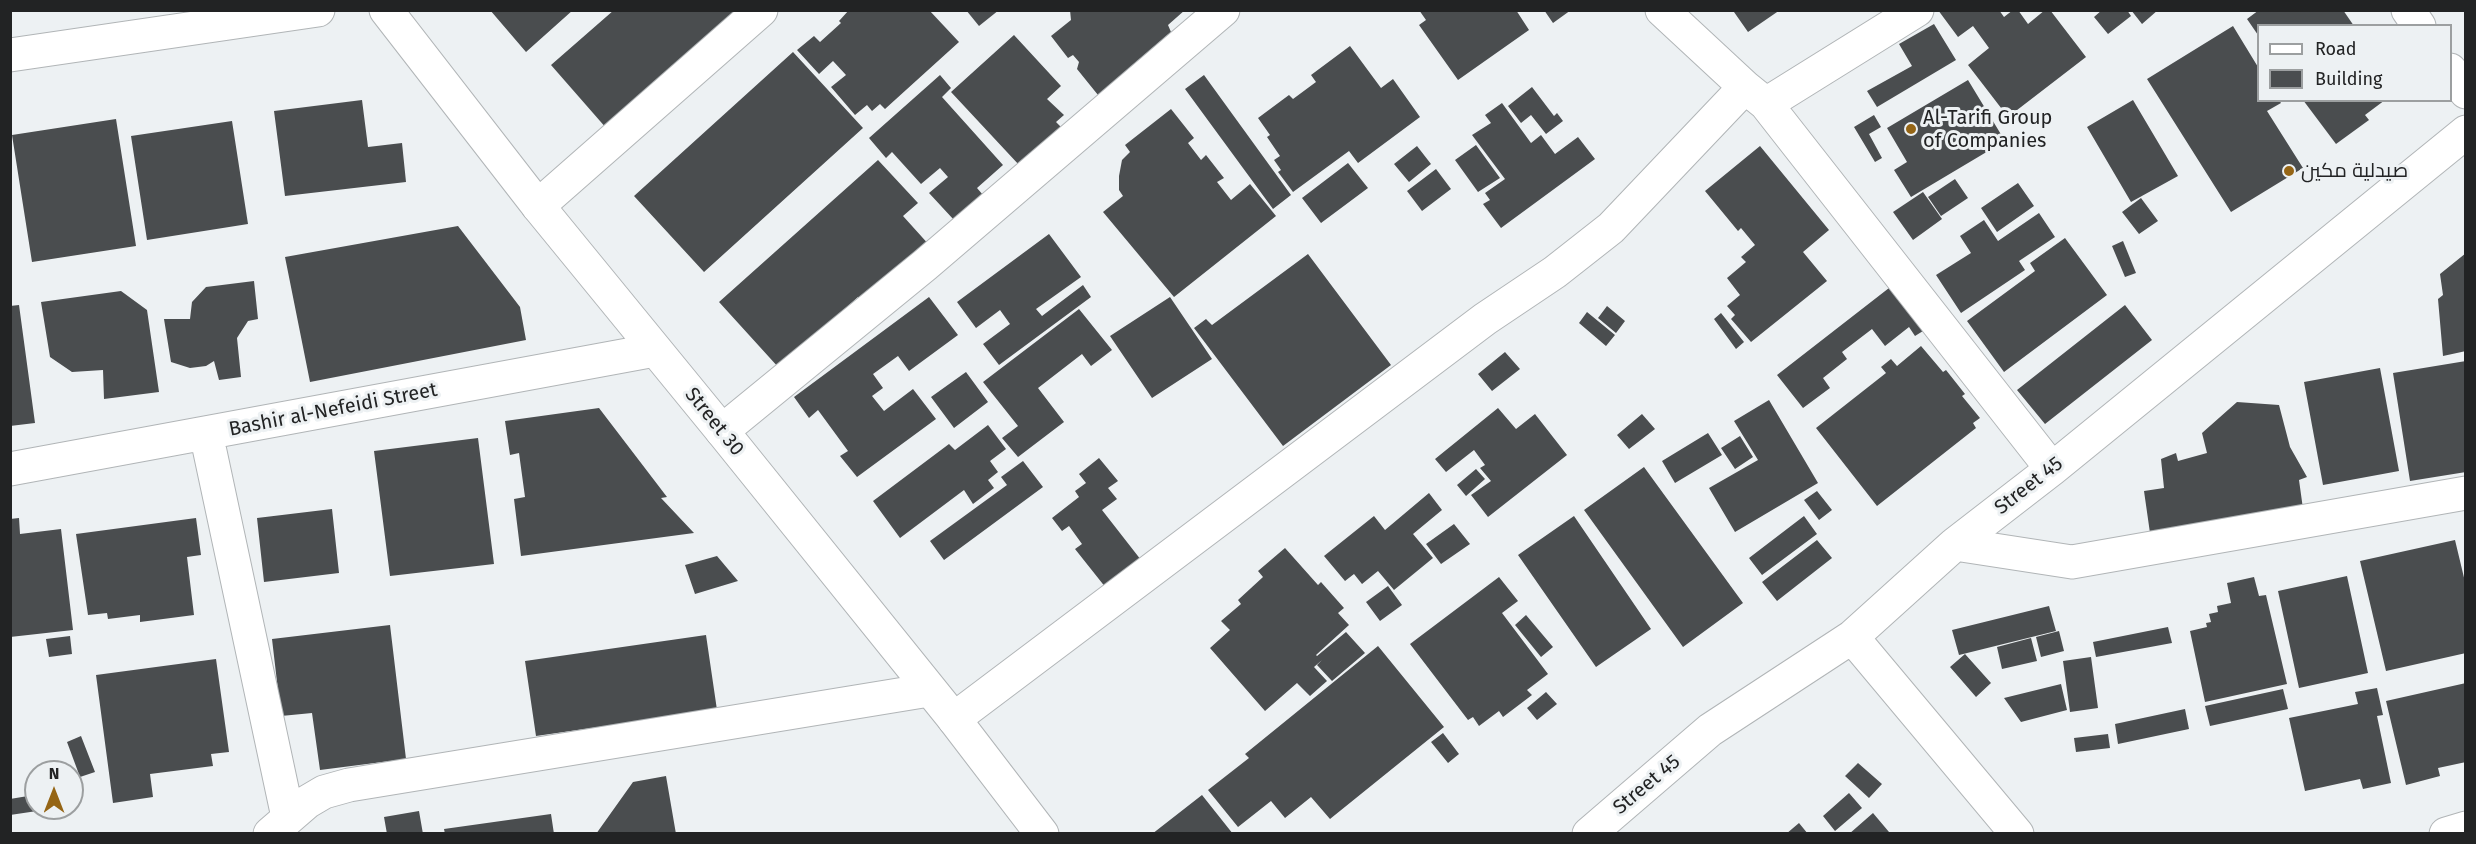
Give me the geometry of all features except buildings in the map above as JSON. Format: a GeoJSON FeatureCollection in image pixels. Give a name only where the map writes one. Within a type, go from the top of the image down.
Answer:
{"type":"FeatureCollection","features":[{"type":"Feature","properties":{"kind":"street"},"geometry":{"type":"LineString","coordinates":[[10,55],[318,10]]}},
{"type":"Feature","properties":{"kind":"street","name":"Street 30"},"geometry":{"type":"LineString","coordinates":[[386,10],[538,206],[722,430],[954,719],[1042,834]]}},
{"type":"Feature","properties":{"kind":"street"},"geometry":{"type":"LineString","coordinates":[[538,206],[761,10]]}},
{"type":"Feature","properties":{"kind":"street"},"geometry":{"type":"LineString","coordinates":[[722,430],[934,257],[1223,10]]}},
{"type":"Feature","properties":{"kind":"street"},"geometry":{"type":"LineString","coordinates":[[1662,10],[1755,95],[2052,469]]}},
{"type":"Feature","properties":{"kind":"street"},"geometry":{"type":"LineString","coordinates":[[954,719],[1485,319],[1555,272],[1611,228],[1755,95],[1917,10]]}},
{"type":"Feature","properties":{"kind":"street"},"geometry":{"type":"LineString","coordinates":[[2408,10],[2418,24]]}},
{"type":"Feature","properties":{"kind":"street"},"geometry":{"type":"LineString","coordinates":[[2452,71],[2466,92]]}},
{"type":"Feature","properties":{"kind":"street","name":"Street 45"},"geometry":{"type":"LineString","coordinates":[[1589,834],[1710,730],[1852,637],[1955,544],[2052,469],[2466,132]]}},
{"type":"Feature","properties":{"kind":"street","name":"Bashir al-Nefeidi Street"},"geometry":{"type":"LineString","coordinates":[[10,469],[655,350]]}},
{"type":"Feature","properties":{"kind":"street"},"geometry":{"type":"LineString","coordinates":[[206,433],[279,825],[307,802],[324,792],[349,784],[929,690]]}},
{"type":"Feature","properties":{"kind":"street"},"geometry":{"type":"LineString","coordinates":[[1955,544],[2072,562],[2464,500]]}},
{"type":"Feature","properties":{"kind":"street"},"geometry":{"type":"LineString","coordinates":[[1852,637],[2017,834]]}},
{"type":"Feature","properties":{"kind":"street"},"geometry":{"type":"LineString","coordinates":[[2446,834],[2466,828]]}},
{"type":"Feature","properties":{"kind":"place","name":"Al-Tarifi Group of Companies"},"geometry":{"type":"Point","coordinates":[1911,129]}},
{"type":"Feature","properties":{"kind":"place","name":"صيدلية مكين"},"geometry":{"type":"Point","coordinates":[2289,171]}}]}
